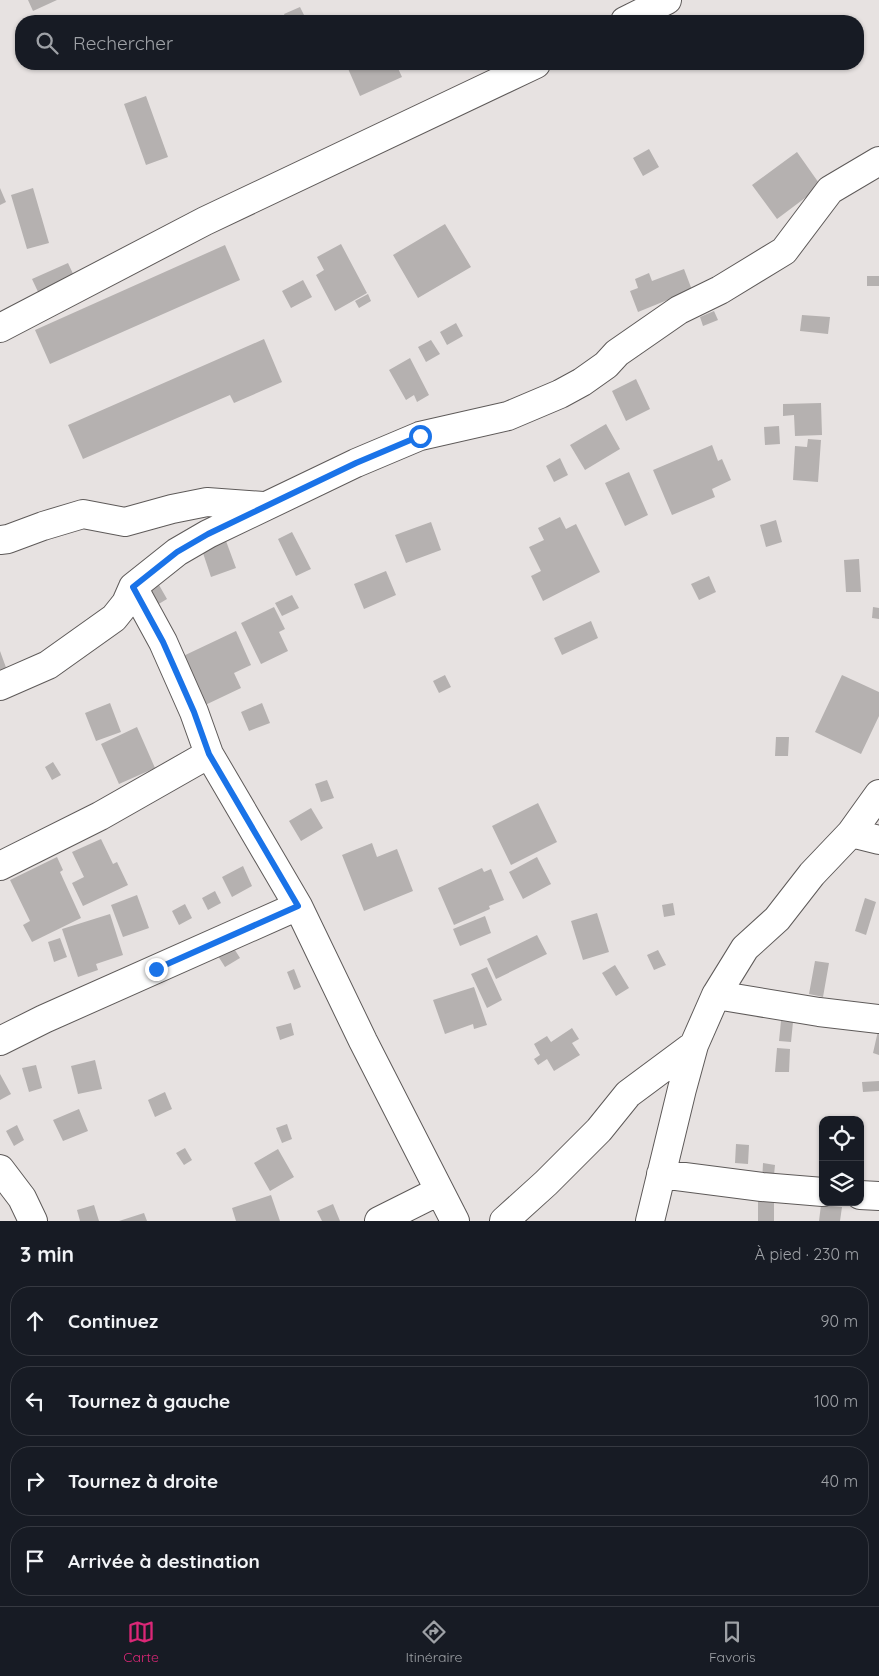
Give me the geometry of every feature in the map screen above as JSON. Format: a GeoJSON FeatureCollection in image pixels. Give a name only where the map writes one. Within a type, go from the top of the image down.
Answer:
{"type":"FeatureCollection","features":[{"type":"Feature","properties":{"kind":"street"},"geometry":{"type":"LineString","coordinates":[[637,15],[668,0]]}},
{"type":"Feature","properties":{"kind":"street"},"geometry":{"type":"LineString","coordinates":[[0,328],[205,221],[523,70]]}},
{"type":"Feature","properties":{"kind":"street"},"geometry":{"type":"LineString","coordinates":[[0,686],[48,665],[114,618],[126,603],[133,587],[177,552],[208,534],[356,463],[420,436],[508,416],[560,394],[582,382],[606,365],[617,353],[679,310],[720,290],[784,251],[830,190],[879,161]]}},
{"type":"Feature","properties":{"kind":"street"},"geometry":{"type":"LineString","coordinates":[[0,540],[83,514],[125,522],[207,502],[264,506]]}},
{"type":"Feature","properties":{"kind":"street"},"geometry":{"type":"LineString","coordinates":[[133,587],[163,642],[194,712],[209,754],[298,906],[363,1041],[454,1221]]}},
{"type":"Feature","properties":{"kind":"street"},"geometry":{"type":"LineString","coordinates":[[0,866],[100,816],[209,754]]}},
{"type":"Feature","properties":{"kind":"street"},"geometry":{"type":"LineString","coordinates":[[650,1221],[694,1045],[716,995],[745,948],[777,919],[812,874],[851,833],[879,794]]}},
{"type":"Feature","properties":{"kind":"street"},"geometry":{"type":"LineString","coordinates":[[851,833],[879,840]]}},
{"type":"Feature","properties":{"kind":"street"},"geometry":{"type":"LineString","coordinates":[[0,1041],[44,1019],[298,906]]}},
{"type":"Feature","properties":{"kind":"street"},"geometry":{"type":"LineString","coordinates":[[716,995],[804,1008],[819,1012],[879,1019]]}},
{"type":"Feature","properties":{"kind":"street"},"geometry":{"type":"LineString","coordinates":[[504,1221],[546,1183],[599,1130],[628,1094],[694,1045]]}},
{"type":"Feature","properties":{"kind":"street"},"geometry":{"type":"LineString","coordinates":[[0,1169],[22,1198],[33,1221]]}},
{"type":"Feature","properties":{"kind":"street"},"geometry":{"type":"LineString","coordinates":[[662,1174],[819,1192]]}},
{"type":"Feature","properties":{"kind":"street"},"geometry":{"type":"LineString","coordinates":[[379,1221],[438,1191]]}},
{"type":"Feature","properties":{"kind":"street"},"geometry":{"type":"LineString","coordinates":[[864,1195],[879,1196]]}},
{"type":"Feature","properties":{"kind":"building"},"geometry":{"type":"Polygon","coordinates":[[[28,0],[57,0],[33,11],[28,0]]]}},
{"type":"Feature","properties":{"kind":"building"},"geometry":{"type":"Polygon","coordinates":[[[300,7],[304,15],[284,15],[300,7]]]}},
{"type":"Feature","properties":{"kind":"building"},"geometry":{"type":"Polygon","coordinates":[[[349,70],[399,70],[402,77],[360,96],[349,70]]]}},
{"type":"Feature","properties":{"kind":"building"},"geometry":{"type":"Polygon","coordinates":[[[146,96],[168,157],[146,165],[124,104],[146,96]]]}},
{"type":"Feature","properties":{"kind":"building"},"geometry":{"type":"Polygon","coordinates":[[[649,149],[659,167],[643,176],[633,158],[649,149]]]}},
{"type":"Feature","properties":{"kind":"building"},"geometry":{"type":"Polygon","coordinates":[[[797,152],[821,186],[777,219],[752,185],[797,152]]]}},
{"type":"Feature","properties":{"kind":"building"},"geometry":{"type":"Polygon","coordinates":[[[0,188],[6,202],[0,205],[0,188]]]}},
{"type":"Feature","properties":{"kind":"building"},"geometry":{"type":"Polygon","coordinates":[[[33,188],[49,243],[27,249],[11,195],[33,188]]]}},
{"type":"Feature","properties":{"kind":"building"},"geometry":{"type":"Polygon","coordinates":[[[445,224],[471,267],[418,298],[393,255],[445,224]]]}},
{"type":"Feature","properties":{"kind":"building"},"geometry":{"type":"Polygon","coordinates":[[[341,244],[367,293],[335,311],[316,275],[324,270],[317,257],[341,244]]]}},
{"type":"Feature","properties":{"kind":"building"},"geometry":{"type":"Polygon","coordinates":[[[225,245],[240,280],[50,364],[35,330],[225,245]]]}},
{"type":"Feature","properties":{"kind":"building"},"geometry":{"type":"Polygon","coordinates":[[[68,263],[75,278],[39,294],[32,279],[68,263]]]}},
{"type":"Feature","properties":{"kind":"building"},"geometry":{"type":"Polygon","coordinates":[[[684,269],[692,290],[638,312],[630,291],[638,288],[635,279],[649,273],[652,281],[684,269]]]}},
{"type":"Feature","properties":{"kind":"building"},"geometry":{"type":"Polygon","coordinates":[[[867,276],[879,276],[879,286],[867,286],[867,276]]]}},
{"type":"Feature","properties":{"kind":"building"},"geometry":{"type":"Polygon","coordinates":[[[303,280],[312,297],[291,308],[282,291],[303,280]]]}},
{"type":"Feature","properties":{"kind":"building"},"geometry":{"type":"Polygon","coordinates":[[[368,294],[371,301],[359,308],[355,301],[368,294]]]}},
{"type":"Feature","properties":{"kind":"building"},"geometry":{"type":"Polygon","coordinates":[[[714,311],[718,320],[703,326],[700,317],[714,311]]]}},
{"type":"Feature","properties":{"kind":"building"},"geometry":{"type":"Polygon","coordinates":[[[802,315],[830,317],[828,334],[800,331],[802,315]]]}},
{"type":"Feature","properties":{"kind":"building"},"geometry":{"type":"Polygon","coordinates":[[[456,323],[463,336],[447,345],[440,332],[456,323]]]}},
{"type":"Feature","properties":{"kind":"building"},"geometry":{"type":"Polygon","coordinates":[[[264,339],[282,382],[234,403],[230,395],[83,459],[68,425],[264,339]]]}},
{"type":"Feature","properties":{"kind":"building"},"geometry":{"type":"Polygon","coordinates":[[[431,340],[440,354],[426,362],[418,347],[431,340]]]}},
{"type":"Feature","properties":{"kind":"building"},"geometry":{"type":"Polygon","coordinates":[[[410,358],[429,395],[417,402],[414,395],[406,400],[389,370],[410,358]]]}},
{"type":"Feature","properties":{"kind":"building"},"geometry":{"type":"Polygon","coordinates":[[[636,379],[650,409],[626,421],[612,391],[636,379]]]}},
{"type":"Feature","properties":{"kind":"building"},"geometry":{"type":"Polygon","coordinates":[[[821,403],[822,435],[795,436],[794,415],[783,416],[783,404],[821,403]]]}},
{"type":"Feature","properties":{"kind":"building"},"geometry":{"type":"Polygon","coordinates":[[[606,424],[620,449],[585,470],[570,445],[606,424]]]}},
{"type":"Feature","properties":{"kind":"building"},"geometry":{"type":"Polygon","coordinates":[[[779,426],[780,444],[765,445],[764,427],[779,426]]]}},
{"type":"Feature","properties":{"kind":"building"},"geometry":{"type":"Polygon","coordinates":[[[808,439],[821,440],[818,482],[793,480],[795,446],[807,447],[808,439]]]}},
{"type":"Feature","properties":{"kind":"building"},"geometry":{"type":"Polygon","coordinates":[[[712,445],[718,461],[722,459],[731,480],[712,489],[715,497],[672,515],[653,470],[712,445]]]}},
{"type":"Feature","properties":{"kind":"building"},"geometry":{"type":"Polygon","coordinates":[[[560,458],[568,475],[554,482],[546,466],[560,458]]]}},
{"type":"Feature","properties":{"kind":"building"},"geometry":{"type":"Polygon","coordinates":[[[629,472],[648,515],[625,526],[605,483],[629,472]]]}},
{"type":"Feature","properties":{"kind":"building"},"geometry":{"type":"Polygon","coordinates":[[[560,517],[566,529],[576,524],[600,572],[543,601],[531,576],[541,571],[529,547],[544,540],[538,528],[560,517]]]}},
{"type":"Feature","properties":{"kind":"building"},"geometry":{"type":"Polygon","coordinates":[[[776,520],[782,542],[766,547],[760,525],[776,520]]]}},
{"type":"Feature","properties":{"kind":"building"},"geometry":{"type":"Polygon","coordinates":[[[431,522],[441,550],[406,563],[395,535],[431,522]]]}},
{"type":"Feature","properties":{"kind":"building"},"geometry":{"type":"Polygon","coordinates":[[[292,532],[311,569],[296,576],[278,539],[292,532]]]}},
{"type":"Feature","properties":{"kind":"building"},"geometry":{"type":"Polygon","coordinates":[[[226,541],[236,568],[211,577],[202,550],[226,541]]]}},
{"type":"Feature","properties":{"kind":"building"},"geometry":{"type":"Polygon","coordinates":[[[859,559],[861,592],[846,592],[844,560],[859,559]]]}},
{"type":"Feature","properties":{"kind":"building"},"geometry":{"type":"Polygon","coordinates":[[[386,571],[396,595],[364,609],[354,584],[386,571]]]}},
{"type":"Feature","properties":{"kind":"building"},"geometry":{"type":"Polygon","coordinates":[[[709,576],[716,592],[699,600],[691,584],[709,576]]]}},
{"type":"Feature","properties":{"kind":"building"},"geometry":{"type":"Polygon","coordinates":[[[159,585],[167,599],[152,608],[144,594],[159,585]]]}},
{"type":"Feature","properties":{"kind":"building"},"geometry":{"type":"Polygon","coordinates":[[[292,595],[299,608],[282,616],[275,603],[292,595]]]}},
{"type":"Feature","properties":{"kind":"building"},"geometry":{"type":"Polygon","coordinates":[[[274,607],[285,629],[279,632],[288,651],[261,664],[241,623],[274,607]]]}},
{"type":"Feature","properties":{"kind":"building"},"geometry":{"type":"Polygon","coordinates":[[[873,607],[879,608],[879,619],[872,618],[873,607]]]}},
{"type":"Feature","properties":{"kind":"building"},"geometry":{"type":"Polygon","coordinates":[[[591,621],[598,638],[562,655],[554,638],[591,621]]]}},
{"type":"Feature","properties":{"kind":"building"},"geometry":{"type":"Polygon","coordinates":[[[236,631],[251,665],[234,673],[241,688],[201,707],[179,658],[236,631]]]}},
{"type":"Feature","properties":{"kind":"building"},"geometry":{"type":"Polygon","coordinates":[[[0,651],[8,673],[0,676],[0,651]]]}},
{"type":"Feature","properties":{"kind":"building"},"geometry":{"type":"Polygon","coordinates":[[[445,675],[451,687],[439,693],[433,681],[445,675]]]}},
{"type":"Feature","properties":{"kind":"building"},"geometry":{"type":"Polygon","coordinates":[[[842,675],[879,692],[879,716],[861,754],[815,732],[842,675]]]}},
{"type":"Feature","properties":{"kind":"building"},"geometry":{"type":"Polygon","coordinates":[[[110,703],[121,732],[96,741],[85,713],[110,703]]]}},
{"type":"Feature","properties":{"kind":"building"},"geometry":{"type":"Polygon","coordinates":[[[262,703],[270,723],[249,731],[241,712],[262,703]]]}},
{"type":"Feature","properties":{"kind":"building"},"geometry":{"type":"Polygon","coordinates":[[[137,727],[155,768],[119,784],[101,744],[137,727]]]}},
{"type":"Feature","properties":{"kind":"building"},"geometry":{"type":"Polygon","coordinates":[[[776,737],[789,737],[788,756],[775,756],[776,737]]]}},
{"type":"Feature","properties":{"kind":"building"},"geometry":{"type":"Polygon","coordinates":[[[53,762],[61,775],[52,780],[45,767],[53,762]]]}},
{"type":"Feature","properties":{"kind":"building"},"geometry":{"type":"Polygon","coordinates":[[[327,780],[334,798],[321,802],[315,784],[327,780]]]}},
{"type":"Feature","properties":{"kind":"building"},"geometry":{"type":"Polygon","coordinates":[[[538,803],[557,842],[511,865],[492,826],[538,803]]]}},
{"type":"Feature","properties":{"kind":"building"},"geometry":{"type":"Polygon","coordinates":[[[311,808],[323,828],[301,841],[289,821],[311,808]]]}},
{"type":"Feature","properties":{"kind":"building"},"geometry":{"type":"Polygon","coordinates":[[[101,839],[113,864],[117,862],[128,885],[83,906],[72,883],[84,877],[72,852],[101,839]]]}},
{"type":"Feature","properties":{"kind":"building"},"geometry":{"type":"Polygon","coordinates":[[[372,843],[377,857],[397,849],[413,891],[364,911],[342,855],[372,843]]]}},
{"type":"Feature","properties":{"kind":"building"},"geometry":{"type":"Polygon","coordinates":[[[57,857],[63,870],[60,872],[81,918],[32,942],[23,925],[30,921],[10,880],[57,857]]]}},
{"type":"Feature","properties":{"kind":"building"},"geometry":{"type":"Polygon","coordinates":[[[537,857],[551,884],[523,899],[509,872],[537,857]]]}},
{"type":"Feature","properties":{"kind":"building"},"geometry":{"type":"Polygon","coordinates":[[[243,866],[252,886],[232,897],[222,877],[243,866]]]}},
{"type":"Feature","properties":{"kind":"building"},"geometry":{"type":"Polygon","coordinates":[[[482,868],[484,872],[491,869],[504,900],[489,906],[490,909],[454,925],[438,888],[482,868]]]}},
{"type":"Feature","properties":{"kind":"building"},"geometry":{"type":"Polygon","coordinates":[[[215,891],[221,903],[208,910],[202,898],[215,891]]]}},
{"type":"Feature","properties":{"kind":"building"},"geometry":{"type":"Polygon","coordinates":[[[137,895],[149,928],[123,937],[111,905],[137,895]]]}},
{"type":"Feature","properties":{"kind":"building"},"geometry":{"type":"Polygon","coordinates":[[[865,898],[876,902],[866,935],[855,931],[865,898]]]}},
{"type":"Feature","properties":{"kind":"building"},"geometry":{"type":"Polygon","coordinates":[[[673,903],[675,915],[664,917],[662,905],[673,903]]]}},
{"type":"Feature","properties":{"kind":"building"},"geometry":{"type":"Polygon","coordinates":[[[185,904],[192,918],[179,925],[172,911],[185,904]]]}},
{"type":"Feature","properties":{"kind":"building"},"geometry":{"type":"Polygon","coordinates":[[[597,913],[609,952],[583,960],[571,921],[597,913]]]}},
{"type":"Feature","properties":{"kind":"building"},"geometry":{"type":"Polygon","coordinates":[[[110,914],[123,955],[96,964],[98,970],[78,977],[62,929],[110,914]]]}},
{"type":"Feature","properties":{"kind":"building"},"geometry":{"type":"Polygon","coordinates":[[[485,916],[491,933],[460,946],[453,929],[485,916]]]}},
{"type":"Feature","properties":{"kind":"building"},"geometry":{"type":"Polygon","coordinates":[[[537,935],[547,954],[496,979],[487,959],[537,935]]]}},
{"type":"Feature","properties":{"kind":"building"},"geometry":{"type":"Polygon","coordinates":[[[60,938],[67,957],[54,962],[48,942],[60,938]]]}},
{"type":"Feature","properties":{"kind":"building"},"geometry":{"type":"Polygon","coordinates":[[[233,947],[240,958],[225,967],[218,956],[233,947]]]}},
{"type":"Feature","properties":{"kind":"building"},"geometry":{"type":"Polygon","coordinates":[[[658,950],[666,965],[654,970],[647,955],[658,950]]]}},
{"type":"Feature","properties":{"kind":"building"},"geometry":{"type":"Polygon","coordinates":[[[815,961],[829,963],[823,997],[809,994],[815,961]]]}},
{"type":"Feature","properties":{"kind":"building"},"geometry":{"type":"Polygon","coordinates":[[[615,965],[629,988],[616,996],[602,973],[615,965]]]}},
{"type":"Feature","properties":{"kind":"building"},"geometry":{"type":"Polygon","coordinates":[[[487,967],[502,1000],[487,1008],[471,974],[487,967]]]}},
{"type":"Feature","properties":{"kind":"building"},"geometry":{"type":"Polygon","coordinates":[[[294,969],[301,987],[294,990],[287,972],[294,969]]]}},
{"type":"Feature","properties":{"kind":"building"},"geometry":{"type":"Polygon","coordinates":[[[474,987],[487,1025],[474,1029],[473,1024],[445,1034],[433,1000],[474,987]]]}},
{"type":"Feature","properties":{"kind":"building"},"geometry":{"type":"Polygon","coordinates":[[[781,1021],[793,1022],[791,1042],[779,1041],[781,1021]]]}},
{"type":"Feature","properties":{"kind":"building"},"geometry":{"type":"Polygon","coordinates":[[[291,1023],[294,1035],[280,1040],[276,1027],[291,1023]]]}},
{"type":"Feature","properties":{"kind":"building"},"geometry":{"type":"Polygon","coordinates":[[[572,1028],[579,1039],[572,1043],[580,1055],[554,1071],[547,1059],[538,1065],[534,1059],[540,1055],[534,1044],[547,1036],[551,1042],[572,1028]]]}},
{"type":"Feature","properties":{"kind":"building"},"geometry":{"type":"Polygon","coordinates":[[[879,1031],[879,1055],[873,1053],[879,1031]]]}},
{"type":"Feature","properties":{"kind":"building"},"geometry":{"type":"Polygon","coordinates":[[[777,1048],[790,1049],[789,1072],[775,1072],[777,1048]]]}},
{"type":"Feature","properties":{"kind":"building"},"geometry":{"type":"Polygon","coordinates":[[[95,1060],[102,1089],[78,1094],[71,1066],[95,1060]]]}},
{"type":"Feature","properties":{"kind":"building"},"geometry":{"type":"Polygon","coordinates":[[[36,1065],[42,1088],[29,1092],[22,1068],[36,1065]]]}},
{"type":"Feature","properties":{"kind":"building"},"geometry":{"type":"Polygon","coordinates":[[[0,1074],[11,1094],[0,1100],[0,1074]]]}},
{"type":"Feature","properties":{"kind":"building"},"geometry":{"type":"Polygon","coordinates":[[[879,1081],[879,1091],[863,1092],[862,1082],[879,1081]]]}},
{"type":"Feature","properties":{"kind":"building"},"geometry":{"type":"Polygon","coordinates":[[[165,1092],[172,1109],[155,1117],[148,1100],[165,1092]]]}},
{"type":"Feature","properties":{"kind":"building"},"geometry":{"type":"Polygon","coordinates":[[[79,1109],[88,1131],[63,1141],[53,1120],[79,1109]]]}},
{"type":"Feature","properties":{"kind":"building"},"geometry":{"type":"Polygon","coordinates":[[[287,1124],[292,1139],[282,1143],[276,1128],[287,1124]]]}},
{"type":"Feature","properties":{"kind":"building"},"geometry":{"type":"Polygon","coordinates":[[[17,1125],[24,1140],[14,1146],[6,1131],[17,1125]]]}},
{"type":"Feature","properties":{"kind":"building"},"geometry":{"type":"Polygon","coordinates":[[[736,1144],[749,1145],[748,1164],[735,1163],[736,1144]]]}},
{"type":"Feature","properties":{"kind":"building"},"geometry":{"type":"Polygon","coordinates":[[[185,1148],[192,1160],[184,1165],[176,1153],[185,1148]]]}},
{"type":"Feature","properties":{"kind":"building"},"geometry":{"type":"Polygon","coordinates":[[[278,1149],[294,1177],[270,1191],[254,1163],[278,1149]]]}},
{"type":"Feature","properties":{"kind":"building"},"geometry":{"type":"Polygon","coordinates":[[[763,1163],[775,1165],[773,1185],[762,1183],[763,1163]]]}},
{"type":"Feature","properties":{"kind":"building"},"geometry":{"type":"Polygon","coordinates":[[[271,1195],[280,1221],[236,1221],[232,1208],[271,1195]]]}},
{"type":"Feature","properties":{"kind":"building"},"geometry":{"type":"Polygon","coordinates":[[[758,1201],[774,1201],[774,1221],[758,1221],[758,1201]]]}},
{"type":"Feature","properties":{"kind":"building"},"geometry":{"type":"Polygon","coordinates":[[[333,1204],[340,1221],[322,1221],[317,1211],[333,1204]]]}},
{"type":"Feature","properties":{"kind":"building"},"geometry":{"type":"Polygon","coordinates":[[[94,1205],[99,1221],[80,1221],[77,1210],[94,1205]]]}},
{"type":"Feature","properties":{"kind":"building"},"geometry":{"type":"Polygon","coordinates":[[[821,1206],[842,1207],[840,1221],[819,1221],[821,1206]]]}},
{"type":"Feature","properties":{"kind":"building"},"geometry":{"type":"Polygon","coordinates":[[[144,1213],[147,1221],[119,1221],[144,1213]]]}},
{"type":"Feature","properties":{"kind":"route"},"geometry":{"type":"LineString","coordinates":[[156,969],[298,906],[209,754],[194,712],[163,642],[133,587],[177,552],[208,534],[356,463],[420,436]]}}]}
